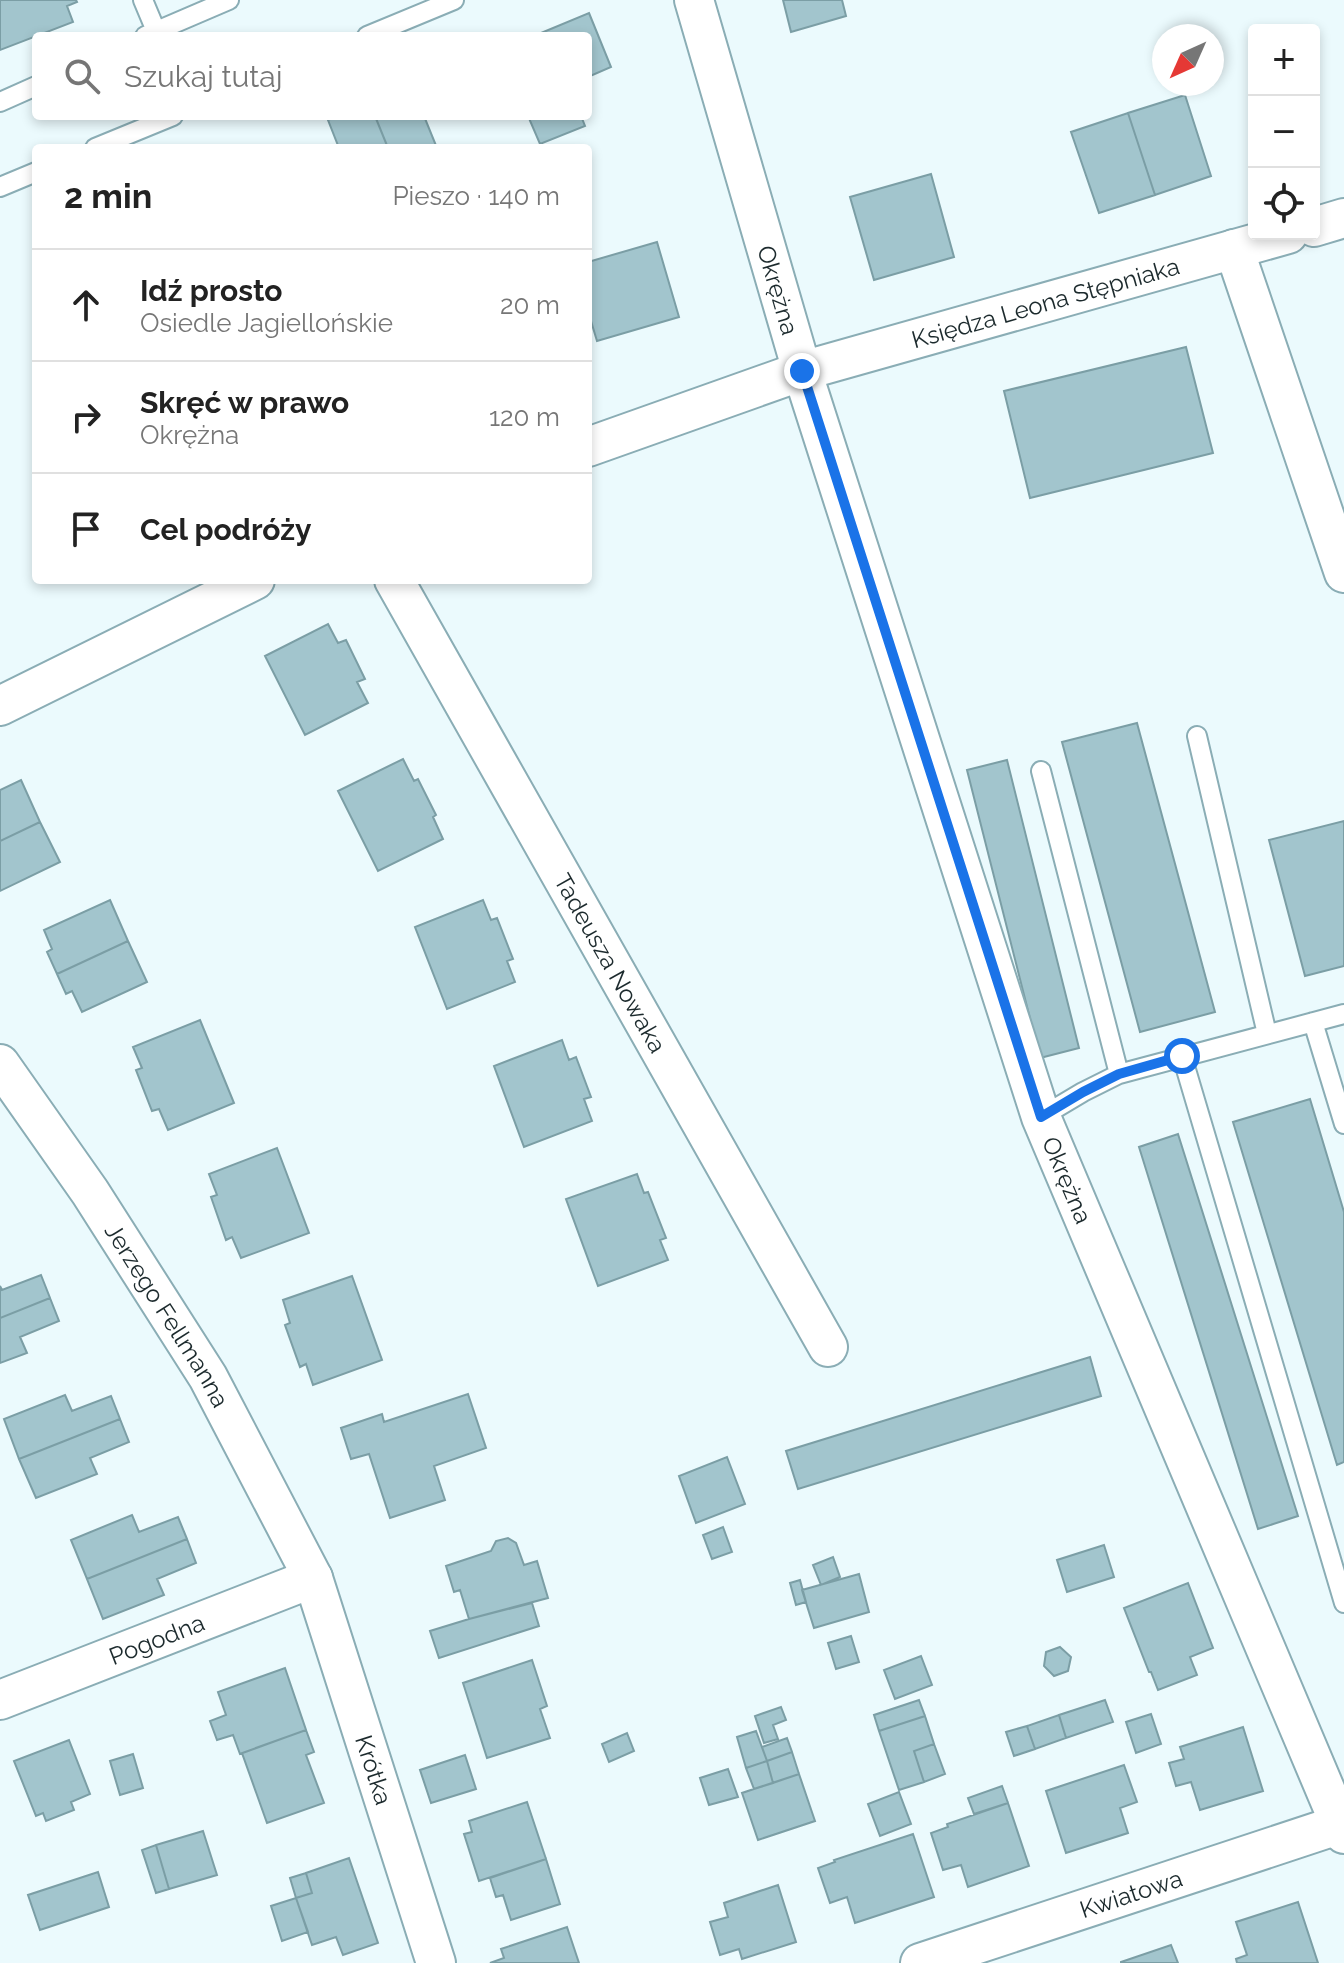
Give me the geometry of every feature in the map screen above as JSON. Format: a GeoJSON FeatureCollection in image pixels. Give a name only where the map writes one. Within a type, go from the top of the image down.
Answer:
{"type":"FeatureCollection","features":[{"type":"Feature","properties":{"kind":"street","name":"Okrężna"},"geometry":{"type":"LineString","coordinates":[[694,0],[802,371],[1041,1117],[1343,1827]]}},
{"type":"Feature","properties":{"kind":"street"},"geometry":{"type":"LineString","coordinates":[[1320,225],[1344,218]]}},
{"type":"Feature","properties":{"kind":"street","name":"Księdza Leona Stępniaka"},"geometry":{"type":"LineString","coordinates":[[592,446],[802,371],[1266,240]]}},
{"type":"Feature","properties":{"kind":"street"},"geometry":{"type":"LineString","coordinates":[[1234,249],[1344,573]]}},
{"type":"Feature","properties":{"kind":"street"},"geometry":{"type":"LineString","coordinates":[[0,706],[247,584]]}},
{"type":"Feature","properties":{"kind":"street","name":"Tadeusza Nowaka"},"geometry":{"type":"LineString","coordinates":[[396,584],[828,1347]]}},
{"type":"Feature","properties":{"kind":"street","name":"Jerzego Fellmanna"},"geometry":{"type":"LineString","coordinates":[[0,1064],[90,1192],[208,1377],[313,1578]]}},
{"type":"Feature","properties":{"kind":"street","name":"Pogodna"},"geometry":{"type":"LineString","coordinates":[[0,1700],[313,1578]]}},
{"type":"Feature","properties":{"kind":"street","name":"Krótka"},"geometry":{"type":"LineString","coordinates":[[313,1578],[436,1963]]}},
{"type":"Feature","properties":{"kind":"street","name":"Kwiatowa"},"geometry":{"type":"LineString","coordinates":[[920,1963],[1343,1827]]}},
{"type":"Feature","properties":{"kind":"lane"},"geometry":{"type":"LineString","coordinates":[[143,0],[150,32]]}},
{"type":"Feature","properties":{"kind":"lane"},"geometry":{"type":"LineString","coordinates":[[155,32],[229,0]]}},
{"type":"Feature","properties":{"kind":"lane"},"geometry":{"type":"LineString","coordinates":[[377,32],[454,0]]}},
{"type":"Feature","properties":{"kind":"lane"},"geometry":{"type":"LineString","coordinates":[[0,102],[32,88]]}},
{"type":"Feature","properties":{"kind":"lane"},"geometry":{"type":"LineString","coordinates":[[105,144],[163,120]]}},
{"type":"Feature","properties":{"kind":"lane"},"geometry":{"type":"LineString","coordinates":[[0,187],[32,174]]}},
{"type":"Feature","properties":{"kind":"lane"},"geometry":{"type":"LineString","coordinates":[[1197,736],[1267,1034]]}},
{"type":"Feature","properties":{"kind":"lane"},"geometry":{"type":"LineString","coordinates":[[1041,771],[1119,1074]]}},
{"type":"Feature","properties":{"kind":"lane"},"geometry":{"type":"LineString","coordinates":[[1041,1117],[1119,1074],[1344,1014]]}},
{"type":"Feature","properties":{"kind":"lane"},"geometry":{"type":"LineString","coordinates":[[1313,1022],[1344,1124]]}},
{"type":"Feature","properties":{"kind":"lane"},"geometry":{"type":"LineString","coordinates":[[1182,1056],[1344,1603]]}},
{"type":"Feature","properties":{"kind":"building"},"geometry":{"type":"Polygon","coordinates":[[[0,0],[76,0],[67,6],[73,22],[47,32],[32,32],[32,38],[0,50],[0,0]]]}},
{"type":"Feature","properties":{"kind":"building"},"geometry":{"type":"Polygon","coordinates":[[[783,0],[842,0],[846,16],[791,32],[783,0]]]}},
{"type":"Feature","properties":{"kind":"building"},"geometry":{"type":"Polygon","coordinates":[[[589,13],[611,67],[592,75],[592,32],[543,32],[589,13]]]}},
{"type":"Feature","properties":{"kind":"building"},"geometry":{"type":"Polygon","coordinates":[[[1185,96],[1211,176],[1155,195],[1128,113],[1185,96]]]}},
{"type":"Feature","properties":{"kind":"building"},"geometry":{"type":"Polygon","coordinates":[[[1128,113],[1155,195],[1099,213],[1071,132],[1128,113]]]}},
{"type":"Feature","properties":{"kind":"building"},"geometry":{"type":"Polygon","coordinates":[[[328,120],[377,120],[386,144],[337,144],[328,120]]]}},
{"type":"Feature","properties":{"kind":"building"},"geometry":{"type":"Polygon","coordinates":[[[377,120],[426,120],[435,144],[386,144],[377,120]]]}},
{"type":"Feature","properties":{"kind":"building"},"geometry":{"type":"Polygon","coordinates":[[[530,120],[583,120],[585,126],[540,144],[530,120]]]}},
{"type":"Feature","properties":{"kind":"building"},"geometry":{"type":"Polygon","coordinates":[[[931,174],[954,257],[874,280],[850,197],[931,174]]]}},
{"type":"Feature","properties":{"kind":"building"},"geometry":{"type":"Polygon","coordinates":[[[657,242],[679,317],[597,341],[592,324],[592,261],[657,242]]]}},
{"type":"Feature","properties":{"kind":"building"},"geometry":{"type":"Polygon","coordinates":[[[1186,347],[1213,453],[1030,498],[1004,391],[1186,347]]]}},
{"type":"Feature","properties":{"kind":"building"},"geometry":{"type":"Polygon","coordinates":[[[328,624],[338,643],[346,640],[365,679],[357,682],[368,703],[305,735],[265,656],[328,624]]]}},
{"type":"Feature","properties":{"kind":"building"},"geometry":{"type":"Polygon","coordinates":[[[1137,723],[1215,1012],[1140,1032],[1062,742],[1137,723]]]}},
{"type":"Feature","properties":{"kind":"building"},"geometry":{"type":"Polygon","coordinates":[[[403,759],[414,781],[418,779],[436,815],[433,817],[443,839],[378,871],[338,791],[403,759]]]}},
{"type":"Feature","properties":{"kind":"building"},"geometry":{"type":"Polygon","coordinates":[[[1007,760],[1079,1048],[1040,1058],[967,770],[1007,760]]]}},
{"type":"Feature","properties":{"kind":"building"},"geometry":{"type":"Polygon","coordinates":[[[21,780],[40,822],[0,841],[0,790],[21,780]]]}},
{"type":"Feature","properties":{"kind":"building"},"geometry":{"type":"Polygon","coordinates":[[[1344,821],[1344,966],[1305,976],[1269,840],[1344,821]]]}},
{"type":"Feature","properties":{"kind":"building"},"geometry":{"type":"Polygon","coordinates":[[[40,822],[60,862],[0,891],[0,841],[40,822]]]}},
{"type":"Feature","properties":{"kind":"building"},"geometry":{"type":"Polygon","coordinates":[[[110,900],[128,941],[57,974],[47,952],[52,949],[44,930],[110,900]]]}},
{"type":"Feature","properties":{"kind":"building"},"geometry":{"type":"Polygon","coordinates":[[[483,900],[491,920],[497,918],[513,959],[507,961],[515,982],[447,1009],[415,927],[483,900]]]}},
{"type":"Feature","properties":{"kind":"building"},"geometry":{"type":"Polygon","coordinates":[[[128,941],[147,982],[82,1012],[72,991],[66,994],[57,974],[128,941]]]}},
{"type":"Feature","properties":{"kind":"building"},"geometry":{"type":"Polygon","coordinates":[[[200,1020],[234,1103],[168,1130],[159,1109],[152,1111],[136,1070],[142,1068],[133,1047],[200,1020]]]}},
{"type":"Feature","properties":{"kind":"building"},"geometry":{"type":"Polygon","coordinates":[[[562,1040],[569,1060],[576,1057],[591,1097],[584,1099],[592,1121],[524,1147],[494,1066],[562,1040]]]}},
{"type":"Feature","properties":{"kind":"building"},"geometry":{"type":"Polygon","coordinates":[[[1310,1099],[1344,1212],[1344,1462],[1337,1465],[1233,1122],[1310,1099]]]}},
{"type":"Feature","properties":{"kind":"building"},"geometry":{"type":"Polygon","coordinates":[[[1178,1134],[1298,1516],[1258,1529],[1139,1147],[1178,1134]]]}},
{"type":"Feature","properties":{"kind":"building"},"geometry":{"type":"Polygon","coordinates":[[[277,1148],[309,1233],[241,1258],[232,1237],[226,1240],[211,1197],[217,1195],[209,1174],[277,1148]]]}},
{"type":"Feature","properties":{"kind":"building"},"geometry":{"type":"Polygon","coordinates":[[[637,1174],[644,1193],[648,1192],[666,1238],[660,1240],[668,1260],[598,1286],[566,1199],[637,1174]]]}},
{"type":"Feature","properties":{"kind":"building"},"geometry":{"type":"Polygon","coordinates":[[[41,1275],[50,1298],[0,1318],[0,1286],[2,1290],[41,1275]]]}},
{"type":"Feature","properties":{"kind":"building"},"geometry":{"type":"Polygon","coordinates":[[[352,1276],[382,1360],[313,1385],[306,1364],[300,1367],[285,1325],[290,1323],[283,1300],[352,1276]]]}},
{"type":"Feature","properties":{"kind":"building"},"geometry":{"type":"Polygon","coordinates":[[[50,1298],[59,1321],[20,1337],[27,1353],[0,1363],[0,1318],[50,1298]]]}},
{"type":"Feature","properties":{"kind":"building"},"geometry":{"type":"Polygon","coordinates":[[[1090,1357],[1101,1396],[798,1489],[786,1451],[1090,1357]]]}},
{"type":"Feature","properties":{"kind":"building"},"geometry":{"type":"Polygon","coordinates":[[[468,1394],[486,1448],[434,1466],[445,1500],[390,1518],[369,1454],[351,1459],[341,1428],[382,1414],[384,1422],[468,1394]]]}},
{"type":"Feature","properties":{"kind":"building"},"geometry":{"type":"Polygon","coordinates":[[[65,1395],[72,1411],[111,1396],[120,1419],[19,1459],[4,1419],[65,1395]]]}},
{"type":"Feature","properties":{"kind":"building"},"geometry":{"type":"Polygon","coordinates":[[[120,1419],[129,1442],[90,1458],[97,1474],[36,1498],[19,1459],[120,1419]]]}},
{"type":"Feature","properties":{"kind":"building"},"geometry":{"type":"Polygon","coordinates":[[[727,1457],[745,1504],[696,1523],[679,1476],[727,1457]]]}},
{"type":"Feature","properties":{"kind":"building"},"geometry":{"type":"Polygon","coordinates":[[[132,1515],[139,1532],[178,1517],[187,1539],[87,1579],[71,1540],[132,1515]]]}},
{"type":"Feature","properties":{"kind":"building"},"geometry":{"type":"Polygon","coordinates":[[[723,1527],[732,1552],[712,1559],[703,1535],[723,1527]]]}},
{"type":"Feature","properties":{"kind":"building"},"geometry":{"type":"Polygon","coordinates":[[[508,1538],[516,1543],[524,1565],[537,1561],[548,1598],[469,1619],[460,1590],[454,1592],[446,1566],[491,1551],[496,1541],[508,1538]]]}},
{"type":"Feature","properties":{"kind":"building"},"geometry":{"type":"Polygon","coordinates":[[[187,1539],[196,1563],[157,1579],[164,1595],[103,1619],[87,1579],[187,1539]]]}},
{"type":"Feature","properties":{"kind":"building"},"geometry":{"type":"Polygon","coordinates":[[[1104,1545],[1114,1577],[1067,1592],[1057,1560],[1104,1545]]]}},
{"type":"Feature","properties":{"kind":"building"},"geometry":{"type":"Polygon","coordinates":[[[833,1557],[840,1577],[821,1585],[813,1565],[833,1557]]]}},
{"type":"Feature","properties":{"kind":"building"},"geometry":{"type":"Polygon","coordinates":[[[859,1574],[869,1612],[814,1628],[802,1590],[859,1574]]]}},
{"type":"Feature","properties":{"kind":"building"},"geometry":{"type":"Polygon","coordinates":[[[800,1580],[806,1602],[796,1605],[790,1583],[800,1580]]]}},
{"type":"Feature","properties":{"kind":"building"},"geometry":{"type":"Polygon","coordinates":[[[1188,1583],[1213,1648],[1190,1657],[1197,1675],[1158,1690],[1124,1608],[1188,1583]]]}},
{"type":"Feature","properties":{"kind":"building"},"geometry":{"type":"Polygon","coordinates":[[[532,1603],[539,1626],[439,1658],[430,1631],[532,1603]]]}},
{"type":"Feature","properties":{"kind":"building"},"geometry":{"type":"Polygon","coordinates":[[[851,1636],[859,1662],[836,1669],[828,1643],[851,1636]]]}},
{"type":"Feature","properties":{"kind":"building"},"geometry":{"type":"Polygon","coordinates":[[[1060,1647],[1071,1657],[1068,1671],[1054,1676],[1044,1666],[1046,1652],[1060,1647]]]}},
{"type":"Feature","properties":{"kind":"building"},"geometry":{"type":"Polygon","coordinates":[[[921,1656],[932,1685],[895,1699],[884,1670],[921,1656]]]}},
{"type":"Feature","properties":{"kind":"building"},"geometry":{"type":"Polygon","coordinates":[[[532,1660],[547,1706],[540,1709],[550,1738],[487,1758],[463,1683],[532,1660]]]}},
{"type":"Feature","properties":{"kind":"building"},"geometry":{"type":"Polygon","coordinates":[[[285,1668],[306,1730],[240,1754],[233,1735],[217,1740],[210,1721],[226,1715],[218,1692],[285,1668]]]}},
{"type":"Feature","properties":{"kind":"building"},"geometry":{"type":"Polygon","coordinates":[[[919,1700],[925,1716],[879,1731],[874,1715],[919,1700]]]}},
{"type":"Feature","properties":{"kind":"building"},"geometry":{"type":"Polygon","coordinates":[[[1105,1700],[1113,1722],[1066,1738],[1059,1715],[1105,1700]]]}},
{"type":"Feature","properties":{"kind":"building"},"geometry":{"type":"Polygon","coordinates":[[[781,1707],[786,1720],[773,1725],[778,1739],[764,1743],[755,1716],[781,1707]]]}},
{"type":"Feature","properties":{"kind":"building"},"geometry":{"type":"Polygon","coordinates":[[[1151,1714],[1161,1744],[1136,1753],[1126,1722],[1151,1714]]]}},
{"type":"Feature","properties":{"kind":"building"},"geometry":{"type":"Polygon","coordinates":[[[1059,1715],[1066,1738],[1035,1749],[1027,1726],[1059,1715]]]}},
{"type":"Feature","properties":{"kind":"building"},"geometry":{"type":"Polygon","coordinates":[[[925,1716],[934,1744],[914,1751],[924,1782],[899,1790],[879,1731],[925,1716]]]}},
{"type":"Feature","properties":{"kind":"building"},"geometry":{"type":"Polygon","coordinates":[[[1027,1726],[1035,1749],[1014,1756],[1006,1732],[1027,1726]]]}},
{"type":"Feature","properties":{"kind":"building"},"geometry":{"type":"Polygon","coordinates":[[[1243,1727],[1263,1791],[1200,1810],[1191,1782],[1176,1786],[1169,1763],[1184,1759],[1180,1747],[1243,1727]]]}},
{"type":"Feature","properties":{"kind":"building"},"geometry":{"type":"Polygon","coordinates":[[[306,1730],[314,1752],[306,1755],[324,1803],[267,1823],[242,1753],[306,1730]]]}},
{"type":"Feature","properties":{"kind":"building"},"geometry":{"type":"Polygon","coordinates":[[[756,1731],[767,1761],[746,1768],[737,1737],[756,1731]]]}},
{"type":"Feature","properties":{"kind":"building"},"geometry":{"type":"Polygon","coordinates":[[[627,1733],[634,1751],[609,1762],[602,1744],[627,1733]]]}},
{"type":"Feature","properties":{"kind":"building"},"geometry":{"type":"Polygon","coordinates":[[[787,1738],[792,1752],[767,1761],[762,1747],[787,1738]]]}},
{"type":"Feature","properties":{"kind":"building"},"geometry":{"type":"Polygon","coordinates":[[[69,1740],[90,1794],[71,1802],[74,1810],[46,1821],[43,1813],[36,1816],[14,1761],[69,1740]]]}},
{"type":"Feature","properties":{"kind":"building"},"geometry":{"type":"Polygon","coordinates":[[[934,1744],[945,1774],[924,1782],[914,1751],[934,1744]]]}},
{"type":"Feature","properties":{"kind":"building"},"geometry":{"type":"Polygon","coordinates":[[[792,1752],[799,1774],[773,1783],[767,1761],[792,1752]]]}},
{"type":"Feature","properties":{"kind":"building"},"geometry":{"type":"Polygon","coordinates":[[[133,1754],[143,1788],[120,1795],[110,1761],[133,1754]]]}},
{"type":"Feature","properties":{"kind":"building"},"geometry":{"type":"Polygon","coordinates":[[[465,1755],[476,1789],[431,1803],[420,1770],[465,1755]]]}},
{"type":"Feature","properties":{"kind":"building"},"geometry":{"type":"Polygon","coordinates":[[[767,1761],[773,1783],[754,1789],[746,1768],[767,1761]]]}},
{"type":"Feature","properties":{"kind":"building"},"geometry":{"type":"Polygon","coordinates":[[[1124,1765],[1137,1802],[1120,1808],[1128,1833],[1066,1853],[1046,1791],[1124,1765]]]}},
{"type":"Feature","properties":{"kind":"building"},"geometry":{"type":"Polygon","coordinates":[[[728,1769],[738,1797],[709,1805],[700,1778],[728,1769]]]}},
{"type":"Feature","properties":{"kind":"building"},"geometry":{"type":"Polygon","coordinates":[[[799,1774],[815,1821],[758,1840],[742,1793],[799,1774]]]}},
{"type":"Feature","properties":{"kind":"building"},"geometry":{"type":"Polygon","coordinates":[[[1002,1786],[1008,1803],[974,1814],[968,1798],[1002,1786]]]}},
{"type":"Feature","properties":{"kind":"building"},"geometry":{"type":"Polygon","coordinates":[[[899,1792],[911,1824],[880,1836],[868,1804],[899,1792]]]}},
{"type":"Feature","properties":{"kind":"building"},"geometry":{"type":"Polygon","coordinates":[[[527,1802],[546,1859],[479,1881],[464,1834],[472,1832],[469,1821],[527,1802]]]}},
{"type":"Feature","properties":{"kind":"building"},"geometry":{"type":"Polygon","coordinates":[[[1008,1803],[1029,1866],[968,1887],[961,1865],[943,1870],[931,1833],[948,1827],[947,1824],[1008,1803]]]}},
{"type":"Feature","properties":{"kind":"building"},"geometry":{"type":"Polygon","coordinates":[[[203,1831],[217,1875],[169,1889],[156,1845],[203,1831]]]}},
{"type":"Feature","properties":{"kind":"building"},"geometry":{"type":"Polygon","coordinates":[[[913,1834],[934,1897],[855,1923],[847,1897],[830,1903],[818,1868],[913,1834]]]}},
{"type":"Feature","properties":{"kind":"building"},"geometry":{"type":"Polygon","coordinates":[[[156,1845],[169,1889],[156,1893],[142,1850],[156,1845]]]}},
{"type":"Feature","properties":{"kind":"building"},"geometry":{"type":"Polygon","coordinates":[[[349,1858],[378,1943],[343,1955],[336,1937],[312,1945],[296,1898],[312,1893],[306,1873],[349,1858]]]}},
{"type":"Feature","properties":{"kind":"building"},"geometry":{"type":"Polygon","coordinates":[[[546,1859],[560,1904],[511,1920],[503,1895],[496,1897],[490,1878],[546,1859]]]}},
{"type":"Feature","properties":{"kind":"building"},"geometry":{"type":"Polygon","coordinates":[[[98,1872],[109,1907],[40,1930],[28,1895],[98,1872]]]}},
{"type":"Feature","properties":{"kind":"building"},"geometry":{"type":"Polygon","coordinates":[[[306,1873],[312,1893],[296,1898],[290,1878],[306,1873]]]}},
{"type":"Feature","properties":{"kind":"building"},"geometry":{"type":"Polygon","coordinates":[[[778,1885],[796,1942],[742,1959],[739,1949],[720,1955],[710,1922],[728,1917],[724,1903],[778,1885]]]}},
{"type":"Feature","properties":{"kind":"building"},"geometry":{"type":"Polygon","coordinates":[[[296,1898],[308,1932],[282,1941],[271,1906],[296,1898]]]}},
{"type":"Feature","properties":{"kind":"building"},"geometry":{"type":"Polygon","coordinates":[[[1298,1902],[1318,1963],[1237,1963],[1236,1959],[1247,1955],[1236,1922],[1298,1902]]]}},
{"type":"Feature","properties":{"kind":"building"},"geometry":{"type":"Polygon","coordinates":[[[567,1927],[579,1963],[490,1963],[504,1958],[501,1949],[567,1927]]]}},
{"type":"Feature","properties":{"kind":"building"},"geometry":{"type":"Polygon","coordinates":[[[1171,1945],[1178,1963],[1121,1963],[1121,1962],[1171,1945]]]}},
{"type":"Feature","properties":{"kind":"route"},"geometry":{"type":"LineString","coordinates":[[802,371],[1041,1117],[1119,1074],[1182,1056]]}}]}
